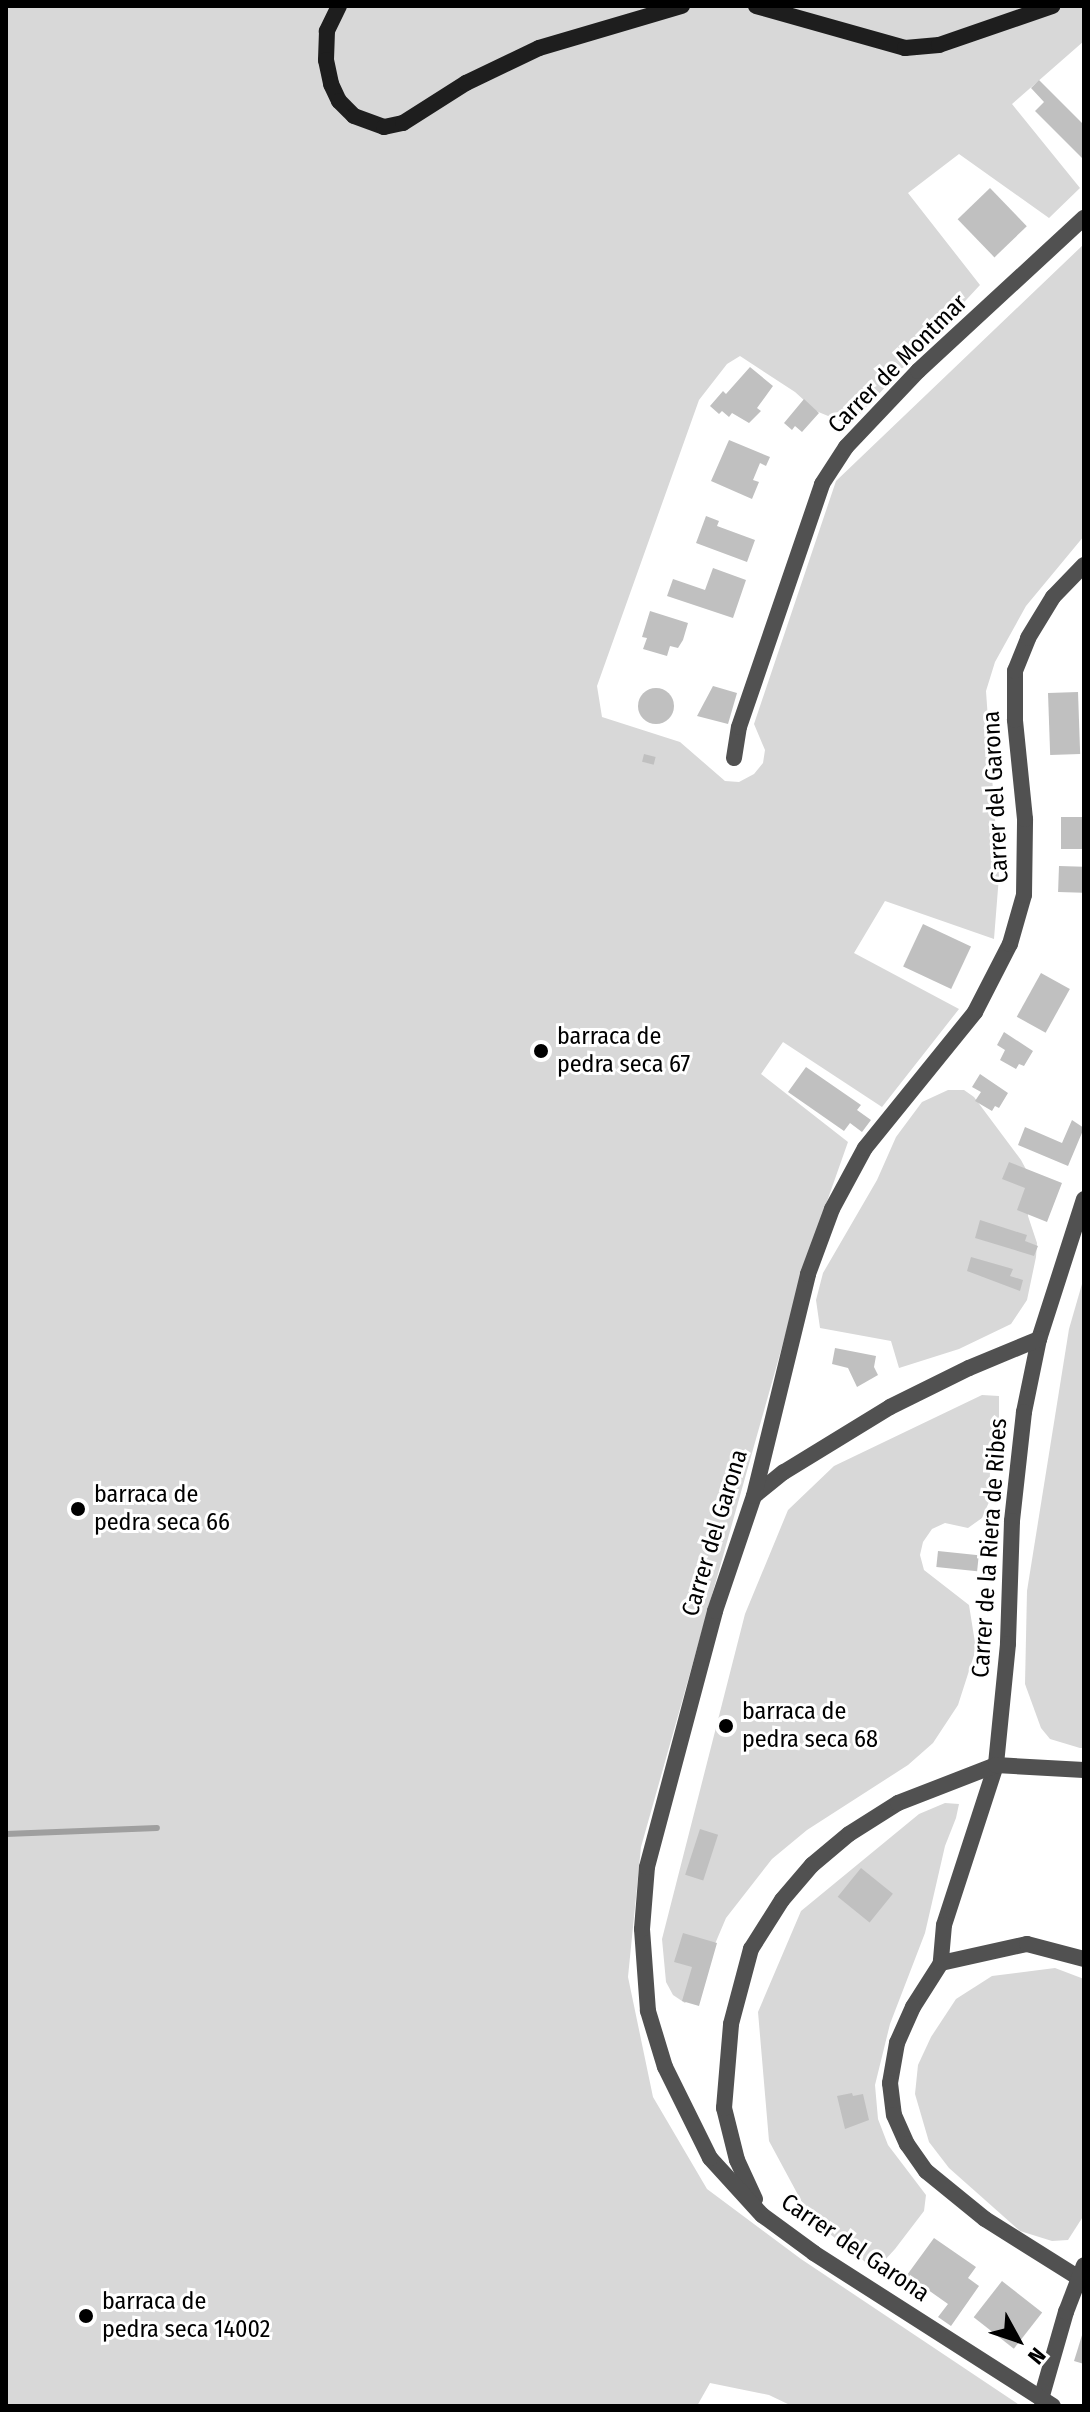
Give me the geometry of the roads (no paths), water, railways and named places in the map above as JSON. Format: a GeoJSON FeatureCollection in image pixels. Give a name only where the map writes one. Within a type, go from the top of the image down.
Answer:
{"type":"FeatureCollection","features":[{"type":"Feature","properties":{"kind":"street"},"geometry":{"type":"LineString","coordinates":[[339,6],[327,31],[326,60],[331,84],[339,101],[354,116],[384,127],[403,123],[466,83],[539,48],[682,6]]}},
{"type":"Feature","properties":{"kind":"street"},"geometry":{"type":"LineString","coordinates":[[756,6],[905,48],[939,45],[1052,6]]}},
{"type":"Feature","properties":{"kind":"street","name":"Carrer de Montmar"},"geometry":{"type":"LineString","coordinates":[[734,758],[739,727],[822,484],[846,447],[918,371],[1084,218]]}},
{"type":"Feature","properties":{"kind":"street","name":"Carrer del Garona"},"geometry":{"type":"LineString","coordinates":[[1047,2402],[827,2261],[762,2215],[710,2158],[665,2067],[648,2011],[642,1929],[647,1867],[715,1611],[754,1496],[808,1274],[832,1209],[865,1148],[975,1012],[1010,944],[1024,895],[1025,819],[1015,720],[1015,671],[1028,638],[1053,597],[1084,565]]}},
{"type":"Feature","properties":{"kind":"street","name":"Carrer de la Riera de Ribes"},"geometry":{"type":"LineString","coordinates":[[941,1963],[944,1925],[996,1765],[1008,1644],[1012,1521],[1024,1412],[1039,1339],[1084,1199]]}},
{"type":"Feature","properties":{"kind":"street"},"geometry":{"type":"LineString","coordinates":[[754,1496],[808,1456],[890,1407],[969,1368],[1039,1339]]}},
{"type":"Feature","properties":{"kind":"street"},"geometry":{"type":"LineString","coordinates":[[762,2215],[737,2160],[724,2108],[731,2024],[751,1949],[782,1900],[812,1865],[849,1834],[898,1803],[996,1765],[1084,1770]]}},
{"type":"Feature","properties":{"kind":"street"},"geometry":{"type":"LineString","coordinates":[[1047,2402],[1082,2274],[985,2219],[926,2171],[900,2130],[894,2115],[890,2083],[897,2043],[913,2007],[941,1963],[1027,1944],[1084,1959]]}},
{"type":"Feature","properties":{"kind":"waterway"},"geometry":{"type":"LineString","coordinates":[[6,1834],[157,1828]]}},
{"type":"Feature","properties":{"kind":"place","name":"barraca de pedra seca 67"},"geometry":{"type":"Point","coordinates":[541,1051]}},
{"type":"Feature","properties":{"kind":"place","name":"barraca de pedra seca 66"},"geometry":{"type":"Point","coordinates":[78,1509]}},
{"type":"Feature","properties":{"kind":"place","name":"barraca de pedra seca 68"},"geometry":{"type":"Point","coordinates":[726,1726]}},
{"type":"Feature","properties":{"kind":"place","name":"barraca de pedra seca 14002"},"geometry":{"type":"Point","coordinates":[86,2316]}}]}
